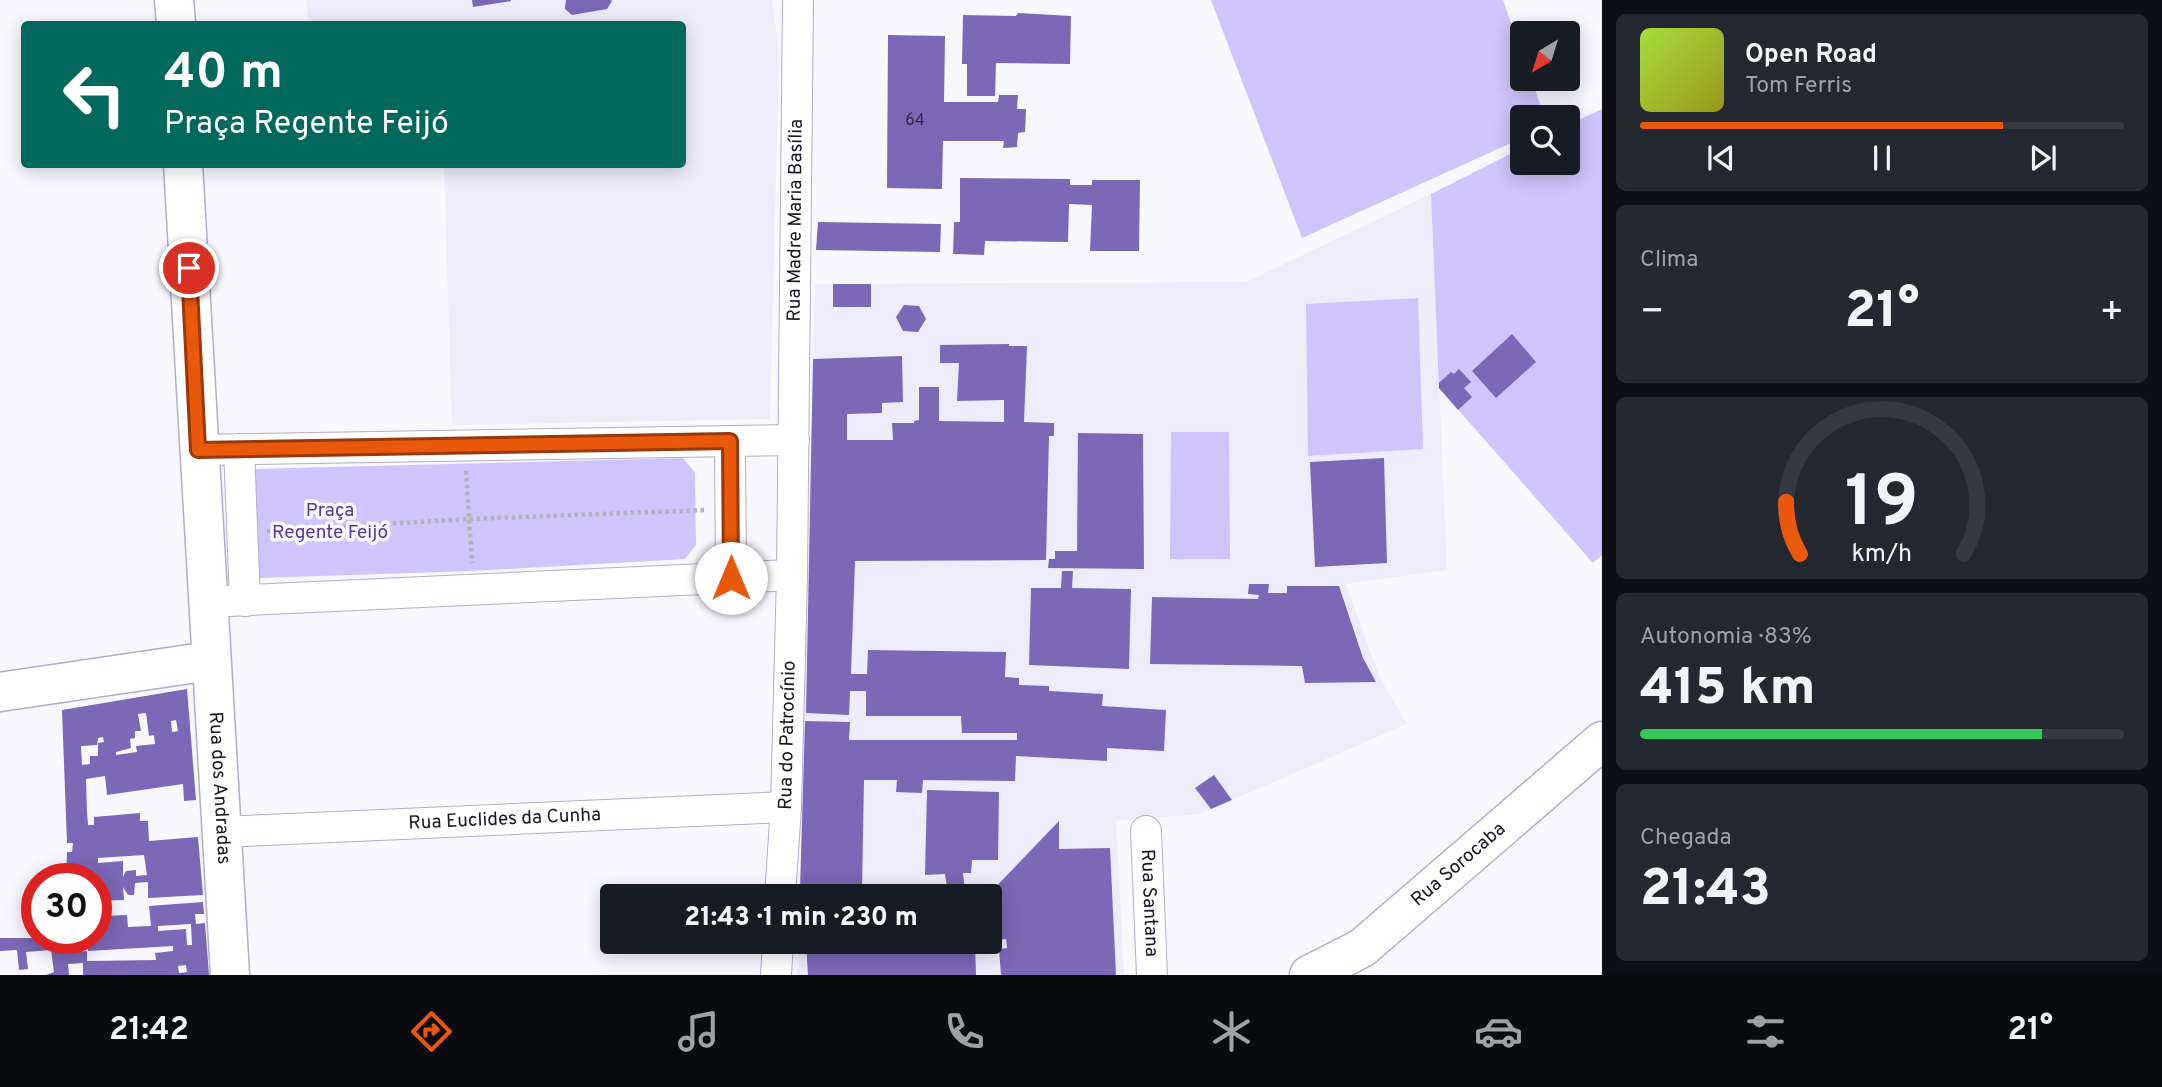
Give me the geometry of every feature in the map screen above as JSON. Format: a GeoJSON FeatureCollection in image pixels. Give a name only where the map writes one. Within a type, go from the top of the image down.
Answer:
{"type":"FeatureCollection","features":[{"type":"Feature","properties":{"kind":"main road"},"geometry":{"type":"LineString","coordinates":[[174,0],[176,21]]}},
{"type":"Feature","properties":{"kind":"main road"},"geometry":{"type":"LineString","coordinates":[[183,168],[207,602]]}},
{"type":"Feature","properties":{"kind":"main road","name":"Rua dos Andradas"},"geometry":{"type":"LineString","coordinates":[[207,602],[230,975]]}},
{"type":"Feature","properties":{"kind":"main road"},"geometry":{"type":"LineString","coordinates":[[0,692],[210,661]]}},
{"type":"Feature","properties":{"kind":"main road","name":"Rua Sorocaba"},"geometry":{"type":"LineString","coordinates":[[1309,975],[1362,948],[1602,741]]}},
{"type":"Feature","properties":{"kind":"street","name":"Rua Madre Maria Basília"},"geometry":{"type":"LineString","coordinates":[[794,440],[799,0]]}},
{"type":"Feature","properties":{"kind":"street"},"geometry":{"type":"LineString","coordinates":[[198,450],[794,440],[792,575],[207,602]]}},
{"type":"Feature","properties":{"kind":"street"},"geometry":{"type":"LineString","coordinates":[[730,441],[731,578]]}},
{"type":"Feature","properties":{"kind":"street"},"geometry":{"type":"LineString","coordinates":[[239,449],[245,601]]}},
{"type":"Feature","properties":{"kind":"street","name":"Rua do Patrocínio"},"geometry":{"type":"LineString","coordinates":[[781,884],[786,807],[792,575]]}},
{"type":"Feature","properties":{"kind":"street","name":"Rua Euclides da Cunha"},"geometry":{"type":"LineString","coordinates":[[220,832],[786,807]]}},
{"type":"Feature","properties":{"kind":"street","name":"Rua Santana"},"geometry":{"type":"LineString","coordinates":[[1146,831],[1152,975]]}},
{"type":"Feature","properties":{"kind":"street"},"geometry":{"type":"LineString","coordinates":[[776,975],[777,954]]}},
{"type":"Feature","properties":{"kind":"path"},"geometry":{"type":"LineString","coordinates":[[466,465],[472,571]]}},
{"type":"Feature","properties":{"kind":"path"},"geometry":{"type":"LineString","coordinates":[[266,531],[469,519],[731,509]]}},
{"type":"Feature","properties":{"kind":"shaded area"},"geometry":{"type":"Polygon","coordinates":[[[306,0],[772,0],[779,51],[770,419],[452,425],[444,168],[686,168],[686,21],[309,21],[306,0]]]}},
{"type":"Feature","properties":{"kind":"shaded area"},"geometry":{"type":"Polygon","coordinates":[[[1431,194],[1447,570],[1346,584],[1380,678],[1407,724],[1200,814],[1116,821],[1124,975],[797,975],[798,954],[1002,954],[1002,884],[800,884],[815,284],[1246,282],[1431,194]]]}},
{"type":"Feature","properties":{"kind":"green space"},"geometry":{"type":"Polygon","coordinates":[[[1211,0],[1503,0],[1510,21],[1510,91],[1535,91],[1541,105],[1510,105],[1510,143],[1302,238],[1211,0]]]}},
{"type":"Feature","properties":{"kind":"green space"},"geometry":{"type":"Polygon","coordinates":[[[1602,109],[1602,555],[1593,563],[1439,388],[1431,194],[1510,154],[1510,175],[1580,175],[1580,119],[1602,109]]]}},
{"type":"Feature","properties":{"kind":"green space"},"geometry":{"type":"Polygon","coordinates":[[[1418,298],[1423,449],[1308,456],[1306,304],[1418,298]]]}},
{"type":"Feature","properties":{"kind":"green space"},"geometry":{"type":"Polygon","coordinates":[[[1171,432],[1229,432],[1230,559],[1170,559],[1171,432]]]}},
{"type":"Feature","properties":{"kind":"green space","name":"Praça Regente Feijó"},"geometry":{"type":"Polygon","coordinates":[[[683,458],[695,473],[696,545],[685,559],[472,571],[259,578],[253,571],[254,469],[683,458]]]}},
{"type":"Feature","properties":{"kind":"building"},"geometry":{"type":"Polygon","coordinates":[[[472,0],[511,0],[511,1],[473,7],[472,0]]]}},
{"type":"Feature","properties":{"kind":"building"},"geometry":{"type":"Polygon","coordinates":[[[566,0],[612,1],[607,9],[572,15],[565,9],[566,0]]]}},
{"type":"Feature","properties":{"kind":"building"},"geometry":{"type":"Polygon","coordinates":[[[1018,13],[1071,16],[1070,64],[996,63],[995,96],[967,96],[967,64],[962,64],[963,15],[1016,16],[1018,13]]]}},
{"type":"Feature","properties":{"kind":"building"},"geometry":{"type":"Polygon","coordinates":[[[888,35],[945,36],[944,102],[998,102],[999,95],[1018,95],[1017,109],[1026,109],[1025,132],[1018,133],[1017,147],[1003,148],[1004,141],[943,141],[942,189],[887,188],[888,35]]]}},
{"type":"Feature","properties":{"kind":"building"},"geometry":{"type":"Polygon","coordinates":[[[960,178],[1070,179],[1070,185],[1092,185],[1092,180],[1140,180],[1139,251],[1090,251],[1092,205],[1069,204],[1068,242],[985,241],[984,255],[953,254],[954,222],[960,222],[960,178]]]}},
{"type":"Feature","properties":{"kind":"building"},"geometry":{"type":"Polygon","coordinates":[[[818,222],[941,224],[940,252],[816,250],[818,222]]]}},
{"type":"Feature","properties":{"kind":"building"},"geometry":{"type":"Polygon","coordinates":[[[833,284],[871,284],[871,307],[833,307],[833,284]]]}},
{"type":"Feature","properties":{"kind":"building"},"geometry":{"type":"Polygon","coordinates":[[[904,305],[919,306],[926,319],[918,332],[903,331],[896,317],[904,305]]]}},
{"type":"Feature","properties":{"kind":"building"},"geometry":{"type":"Polygon","coordinates":[[[1512,334],[1536,362],[1496,398],[1472,371],[1512,334]]]}},
{"type":"Feature","properties":{"kind":"building"},"geometry":{"type":"Polygon","coordinates":[[[940,345],[1027,346],[1024,422],[1054,423],[1054,436],[1049,436],[1046,560],[855,561],[851,674],[867,674],[868,650],[1006,652],[1005,677],[1019,678],[1019,685],[1049,686],[1049,691],[1103,694],[1102,706],[1166,710],[1164,751],[1107,748],[1107,761],[1016,756],[1015,781],[923,780],[922,793],[896,792],[897,780],[864,780],[862,884],[800,884],[805,721],[850,722],[849,740],[1017,740],[1017,733],[962,733],[961,716],[866,716],[866,691],[850,691],[849,715],[806,713],[813,359],[902,356],[903,402],[882,403],[882,413],[847,414],[847,440],[893,440],[892,423],[914,423],[919,420],[919,387],[939,387],[939,421],[1004,422],[1004,400],[957,401],[959,363],[940,363],[940,345]]]}},
{"type":"Feature","properties":{"kind":"building"},"geometry":{"type":"Polygon","coordinates":[[[1459,369],[1471,382],[1464,388],[1472,397],[1458,410],[1439,388],[1439,383],[1451,372],[1454,374],[1459,369]]]}},
{"type":"Feature","properties":{"kind":"building"},"geometry":{"type":"Polygon","coordinates":[[[1078,433],[1143,434],[1144,569],[1048,568],[1049,559],[1055,559],[1055,551],[1077,551],[1078,433]]]}},
{"type":"Feature","properties":{"kind":"building"},"geometry":{"type":"Polygon","coordinates":[[[1384,458],[1387,563],[1315,567],[1310,462],[1384,458]]]}},
{"type":"Feature","properties":{"kind":"building"},"geometry":{"type":"Polygon","coordinates":[[[1062,571],[1073,571],[1072,588],[1131,589],[1129,669],[1029,665],[1031,588],[1061,588],[1062,571]]]}},
{"type":"Feature","properties":{"kind":"building"},"geometry":{"type":"Polygon","coordinates":[[[1249,584],[1269,584],[1268,593],[1287,593],[1287,586],[1339,586],[1363,658],[1376,682],[1305,683],[1302,666],[1150,664],[1152,597],[1258,599],[1259,595],[1248,594],[1249,584]]]}},
{"type":"Feature","properties":{"kind":"building"},"geometry":{"type":"Polygon","coordinates":[[[187,689],[196,800],[184,801],[183,784],[107,795],[105,776],[86,779],[88,825],[94,825],[94,817],[140,813],[140,821],[148,821],[149,841],[198,837],[203,895],[148,898],[148,882],[135,883],[134,895],[128,895],[123,887],[124,900],[112,900],[112,863],[98,863],[67,863],[67,852],[72,852],[73,843],[67,843],[62,710],[187,689]],[[146,713],[138,714],[141,731],[135,731],[135,738],[130,739],[131,748],[116,752],[116,755],[137,752],[136,746],[155,744],[154,735],[149,736],[146,713]],[[176,720],[171,721],[172,732],[178,731],[176,720]],[[103,737],[98,738],[97,745],[81,746],[82,765],[90,764],[90,756],[98,756],[98,743],[104,742],[103,737]],[[144,855],[98,858],[98,863],[123,861],[123,877],[126,871],[136,870],[136,876],[147,875],[144,855]]]}},
{"type":"Feature","properties":{"kind":"building"},"geometry":{"type":"Polygon","coordinates":[[[1214,775],[1232,800],[1211,809],[1195,788],[1214,775]]]}},
{"type":"Feature","properties":{"kind":"building"},"geometry":{"type":"Polygon","coordinates":[[[927,790],[999,792],[998,860],[972,860],[971,873],[963,873],[964,884],[946,884],[945,874],[925,875],[927,790]]]}},
{"type":"Feature","properties":{"kind":"building"},"geometry":{"type":"Polygon","coordinates":[[[1059,821],[1059,849],[1110,848],[1116,975],[1001,975],[999,954],[1002,954],[1002,949],[1007,948],[1006,939],[1002,940],[1002,884],[999,884],[1059,821]]]}},
{"type":"Feature","properties":{"kind":"building"},"geometry":{"type":"Polygon","coordinates":[[[203,902],[204,914],[195,914],[196,924],[205,923],[209,975],[83,975],[83,963],[68,964],[69,975],[46,975],[54,972],[52,954],[87,954],[87,961],[156,960],[155,953],[173,951],[173,946],[112,950],[112,916],[127,915],[128,927],[151,926],[149,906],[203,902]],[[191,924],[158,926],[158,931],[186,929],[187,945],[192,945],[191,924]],[[186,965],[178,966],[179,973],[187,972],[186,965]]]}},
{"type":"Feature","properties":{"kind":"building"},"geometry":{"type":"Polygon","coordinates":[[[0,938],[21,938],[21,954],[26,954],[28,969],[19,970],[17,950],[0,951],[0,938]]]}},
{"type":"Feature","properties":{"kind":"building"},"geometry":{"type":"Polygon","coordinates":[[[807,954],[975,954],[976,975],[808,975],[807,954]]]}},
{"type":"Feature","properties":{"kind":"route"},"geometry":{"type":"LineString","coordinates":[[189,268],[198,450],[730,441],[731,578]]}}]}
